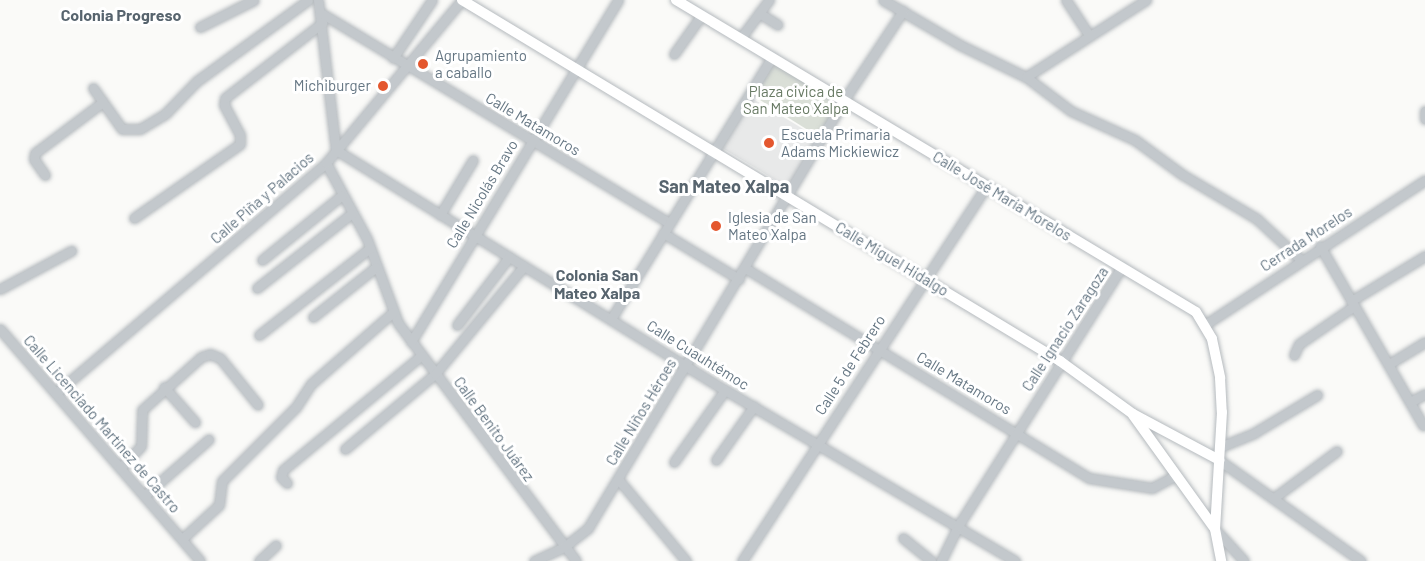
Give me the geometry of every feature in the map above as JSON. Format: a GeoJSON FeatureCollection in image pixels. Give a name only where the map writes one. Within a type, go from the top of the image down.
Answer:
{"type":"FeatureCollection","features":[{"type":"Feature","properties":{"kind":"main road","name":"Calle Miguel Hidalgo"},"geometry":{"type":"LineString","coordinates":[[462,0],[1060,361],[1133,414],[1219,459]]}},
{"type":"Feature","properties":{"kind":"main road","name":"Calle José María Morelos"},"geometry":{"type":"LineString","coordinates":[[676,0],[986,187],[1184,302],[1206,324]]}},
{"type":"Feature","properties":{"kind":"main road"},"geometry":{"type":"LineString","coordinates":[[1206,324],[1220,378],[1220,447],[1215,529],[1221,561]]}},
{"type":"Feature","properties":{"kind":"main road","name":"Calle Miguel Hidalgo"},"geometry":{"type":"LineString","coordinates":[[1133,414],[1215,529]]}},
{"type":"Feature","properties":{"kind":"street"},"geometry":{"type":"LineString","coordinates":[[200,27],[254,0]]}},
{"type":"Feature","properties":{"kind":"street"},"geometry":{"type":"LineString","coordinates":[[93,88],[122,129],[140,129],[165,114],[197,81],[308,0]]}},
{"type":"Feature","properties":{"kind":"street"},"geometry":{"type":"LineString","coordinates":[[318,0],[336,150]]}},
{"type":"Feature","properties":{"kind":"street"},"geometry":{"type":"LineString","coordinates":[[393,58],[432,0]]}},
{"type":"Feature","properties":{"kind":"street","name":"Calle Piña y Palacios"},"geometry":{"type":"LineString","coordinates":[[56,393],[326,163],[462,0]]}},
{"type":"Feature","properties":{"kind":"street","name":"Calle Nicolás Bravo"},"geometry":{"type":"LineString","coordinates":[[411,342],[574,69],[618,0]]}},
{"type":"Feature","properties":{"kind":"street"},"geometry":{"type":"LineString","coordinates":[[740,39],[769,0]]}},
{"type":"Feature","properties":{"kind":"street"},"geometry":{"type":"LineString","coordinates":[[883,0],[1026,77],[1071,111],[1135,140],[1183,175],[1239,207],[1300,259]]}},
{"type":"Feature","properties":{"kind":"street"},"geometry":{"type":"LineString","coordinates":[[1066,0],[1089,35]]}},
{"type":"Feature","properties":{"kind":"street"},"geometry":{"type":"LineString","coordinates":[[1026,77],[1134,3],[1146,0]]}},
{"type":"Feature","properties":{"kind":"street","name":"Calle Niños Héroes"},"geometry":{"type":"LineString","coordinates":[[534,561],[564,547],[588,528],[746,268],[843,100],[903,11]]}},
{"type":"Feature","properties":{"kind":"street"},"geometry":{"type":"LineString","coordinates":[[759,13],[778,25]]}},
{"type":"Feature","properties":{"kind":"street"},"geometry":{"type":"LineString","coordinates":[[674,54],[701,16]]}},
{"type":"Feature","properties":{"kind":"street"},"geometry":{"type":"LineString","coordinates":[[135,218],[240,144],[240,135],[224,105],[225,98],[321,18]]}},
{"type":"Feature","properties":{"kind":"street","name":"Calle Matamoros"},"geometry":{"type":"LineString","coordinates":[[321,18],[393,58],[669,223]]}},
{"type":"Feature","properties":{"kind":"street"},"geometry":{"type":"LineString","coordinates":[[611,319],[772,57]]}},
{"type":"Feature","properties":{"kind":"street"},"geometry":{"type":"LineString","coordinates":[[45,175],[34,159],[35,153],[102,102]]}},
{"type":"Feature","properties":{"kind":"street"},"geometry":{"type":"LineString","coordinates":[[1425,111],[1425,119]]}},
{"type":"Feature","properties":{"kind":"street","name":"Calle Cuauhtémoc"},"geometry":{"type":"LineString","coordinates":[[336,150],[725,390],[1015,561]]}},
{"type":"Feature","properties":{"kind":"street"},"geometry":{"type":"LineString","coordinates":[[440,214],[473,159]]}},
{"type":"Feature","properties":{"kind":"street","name":"Calle Benito Juárez"},"geometry":{"type":"LineString","coordinates":[[326,163],[341,196],[370,248],[392,313],[421,356],[576,561]]}},
{"type":"Feature","properties":{"kind":"street","name":"Cerrada Morelos"},"geometry":{"type":"LineString","coordinates":[[1206,324],[1300,259],[1425,180]]}},
{"type":"Feature","properties":{"kind":"street","name":"Calle 5 de Febrero"},"geometry":{"type":"LineString","coordinates":[[742,561],[816,443],[986,187]]}},
{"type":"Feature","properties":{"kind":"street"},"geometry":{"type":"LineString","coordinates":[[262,260],[341,196]]}},
{"type":"Feature","properties":{"kind":"street"},"geometry":{"type":"LineString","coordinates":[[257,288],[351,214]]}},
{"type":"Feature","properties":{"kind":"street"},"geometry":{"type":"LineString","coordinates":[[663,233],[739,279]]}},
{"type":"Feature","properties":{"kind":"street"},"geometry":{"type":"LineString","coordinates":[[1320,246],[1423,425]]}},
{"type":"Feature","properties":{"kind":"street"},"geometry":{"type":"LineString","coordinates":[[259,335],[370,248]]}},
{"type":"Feature","properties":{"kind":"street"},"geometry":{"type":"LineString","coordinates":[[0,289],[71,251]]}},
{"type":"Feature","properties":{"kind":"street"},"geometry":{"type":"LineString","coordinates":[[1294,355],[1299,344],[1353,303],[1425,256]]}},
{"type":"Feature","properties":{"kind":"street"},"geometry":{"type":"LineString","coordinates":[[457,325],[509,257]]}},
{"type":"Feature","properties":{"kind":"street"},"geometry":{"type":"LineString","coordinates":[[345,449],[435,374],[524,266]]}},
{"type":"Feature","properties":{"kind":"street"},"geometry":{"type":"LineString","coordinates":[[313,318],[376,267]]}},
{"type":"Feature","properties":{"kind":"street","name":"Calle Ignacio Zaragoza"},"geometry":{"type":"LineString","coordinates":[[941,561],[958,526],[1060,361],[1122,267]]}},
{"type":"Feature","properties":{"kind":"street","name":"Calle Matamoros"},"geometry":{"type":"LineString","coordinates":[[746,268],[1097,482],[1152,488],[1176,475]]}},
{"type":"Feature","properties":{"kind":"street"},"geometry":{"type":"LineString","coordinates":[[182,539],[219,505],[222,481],[296,407],[311,384],[392,313]]}},
{"type":"Feature","properties":{"kind":"street","name":"Calle Licenciado Martínez de Castro"},"geometry":{"type":"LineString","coordinates":[[0,329],[200,561]]}},
{"type":"Feature","properties":{"kind":"street"},"geometry":{"type":"LineString","coordinates":[[1389,364],[1425,342]]}},
{"type":"Feature","properties":{"kind":"street"},"geometry":{"type":"LineString","coordinates":[[120,468],[141,446],[142,410],[164,387],[210,354],[220,358],[258,405]]}},
{"type":"Feature","properties":{"kind":"street"},"geometry":{"type":"LineString","coordinates":[[287,483],[281,477],[283,470],[421,356]]}},
{"type":"Feature","properties":{"kind":"street"},"geometry":{"type":"LineString","coordinates":[[164,387],[195,422]]}},
{"type":"Feature","properties":{"kind":"street"},"geometry":{"type":"LineString","coordinates":[[674,462],[725,390]]}},
{"type":"Feature","properties":{"kind":"street"},"geometry":{"type":"LineString","coordinates":[[1410,402],[1425,394]]}},
{"type":"Feature","properties":{"kind":"street"},"geometry":{"type":"LineString","coordinates":[[1220,447],[1254,434],[1317,395]]}},
{"type":"Feature","properties":{"kind":"street"},"geometry":{"type":"LineString","coordinates":[[716,460],[754,406]]}},
{"type":"Feature","properties":{"kind":"street"},"geometry":{"type":"LineString","coordinates":[[144,496],[210,439]]}},
{"type":"Feature","properties":{"kind":"street"},"geometry":{"type":"LineString","coordinates":[[1275,497],[1337,451]]}},
{"type":"Feature","properties":{"kind":"street"},"geometry":{"type":"LineString","coordinates":[[1219,459],[1275,497],[1361,561]]}},
{"type":"Feature","properties":{"kind":"street"},"geometry":{"type":"LineString","coordinates":[[618,479],[686,561]]}},
{"type":"Feature","properties":{"kind":"street"},"geometry":{"type":"LineString","coordinates":[[1215,529],[1244,561]]}},
{"type":"Feature","properties":{"kind":"street"},"geometry":{"type":"LineString","coordinates":[[903,538],[932,561]]}},
{"type":"Feature","properties":{"kind":"street"},"geometry":{"type":"LineString","coordinates":[[259,561],[276,545]]}},
{"type":"Feature","properties":{"kind":"shaded area","name":"Escuela Primaria Adams Mickiewicz"},"geometry":{"type":"Polygon","coordinates":[[[750,97],[819,139],[790,188],[720,147],[750,97]]]}},
{"type":"Feature","properties":{"kind":"green space","name":"Plaza civica de San Mateo Xalpa"},"geometry":{"type":"Polygon","coordinates":[[[771,61],[841,104],[820,138],[750,94],[771,61]]]}},
{"type":"Feature","properties":{"kind":"place","name":"Agrupamiento a caballo"},"geometry":{"type":"Point","coordinates":[423,64]}},
{"type":"Feature","properties":{"kind":"place","name":"Michiburger"},"geometry":{"type":"Point","coordinates":[383,86]}},
{"type":"Feature","properties":{"kind":"place","name":"Escuela Primaria Adams Mickiewicz"},"geometry":{"type":"Point","coordinates":[769,143]}},
{"type":"Feature","properties":{"kind":"place","name":"Iglesia de San Mateo Xalpa"},"geometry":{"type":"Point","coordinates":[716,226]}},
{"type":"Feature","properties":{"kind":"district","name":"Colonia Progreso"},"geometry":{"type":"Point","coordinates":[121,15]}},
{"type":"Feature","properties":{"kind":"district","name":"San Mateo Xalpa"},"geometry":{"type":"Point","coordinates":[724,186]}},
{"type":"Feature","properties":{"kind":"district","name":"Colonia San Mateo Xalpa"},"geometry":{"type":"Point","coordinates":[597,284]}}]}
